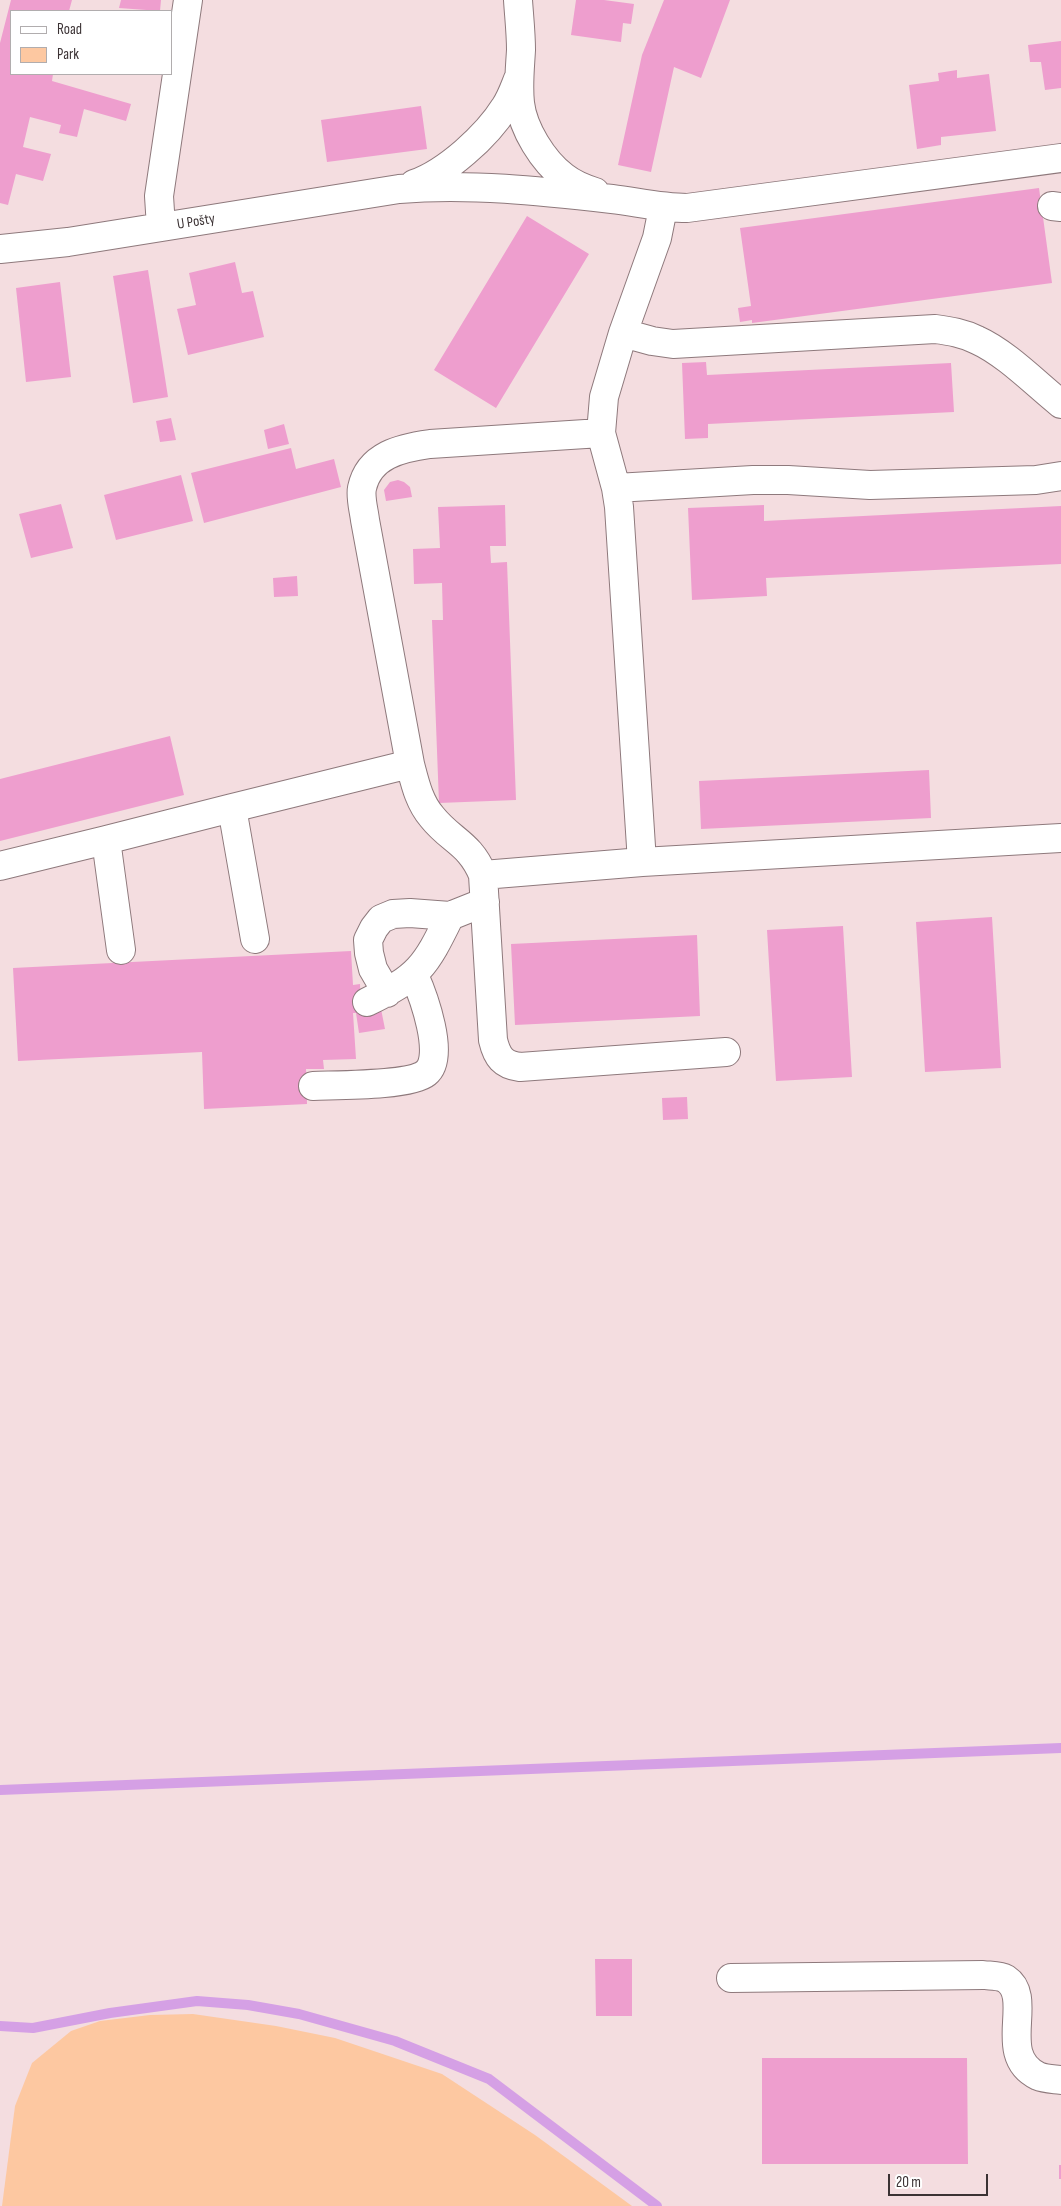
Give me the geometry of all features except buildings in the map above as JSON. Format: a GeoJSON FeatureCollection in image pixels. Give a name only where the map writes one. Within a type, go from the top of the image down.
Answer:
{"type":"FeatureCollection","features":[{"type":"Feature","properties":{"kind":"street","name":"U Pošty"},"geometry":{"type":"LineString","coordinates":[[188,0],[159,196],[162,227],[399,190],[458,186],[613,199],[663,208],[687,208],[1061,158]]}},
{"type":"Feature","properties":{"kind":"street","name":"U Pošty"},"geometry":{"type":"LineString","coordinates":[[518,0],[521,50],[519,75],[520,105],[524,119],[544,156],[565,178],[584,188],[613,199]]}},
{"type":"Feature","properties":{"kind":"street","name":"U Pošty"},"geometry":{"type":"LineString","coordinates":[[399,190],[437,174],[467,149],[505,108],[519,75]]}},
{"type":"Feature","properties":{"kind":"street"},"geometry":{"type":"LineString","coordinates":[[642,862],[619,507],[616,488],[601,433],[604,397],[623,333],[657,238],[663,208]]}},
{"type":"Feature","properties":{"kind":"street"},"geometry":{"type":"LineString","coordinates":[[0,249],[68,242],[162,227]]}},
{"type":"Feature","properties":{"kind":"street"},"geometry":{"type":"LineString","coordinates":[[623,333],[652,341],[673,344],[935,329],[959,332],[978,340],[1000,354],[1061,404]]}},
{"type":"Feature","properties":{"kind":"street"},"geometry":{"type":"LineString","coordinates":[[601,433],[430,444],[402,448],[382,457],[369,473],[361,489],[365,520],[410,764],[422,803],[438,823],[466,847],[476,859],[483,875],[494,1040],[497,1054],[506,1064],[520,1067],[726,1052]]}},
{"type":"Feature","properties":{"kind":"street"},"geometry":{"type":"LineString","coordinates":[[616,488],[754,480],[870,485],[1036,480],[1061,476]]}},
{"type":"Feature","properties":{"kind":"street"},"geometry":{"type":"LineString","coordinates":[[0,866],[410,764]]}},
{"type":"Feature","properties":{"kind":"street"},"geometry":{"type":"LineString","coordinates":[[232,808],[255,939]]}},
{"type":"Feature","properties":{"kind":"street"},"geometry":{"type":"LineString","coordinates":[[483,875],[642,862],[1061,838]]}},
{"type":"Feature","properties":{"kind":"street"},"geometry":{"type":"LineString","coordinates":[[106,840],[121,950]]}},
{"type":"Feature","properties":{"kind":"street"},"geometry":{"type":"LineString","coordinates":[[450,916],[426,962],[414,975],[377,998],[368,940],[381,919],[393,914],[429,913],[450,916],[486,902]]}},
{"type":"Feature","properties":{"kind":"street"},"geometry":{"type":"LineString","coordinates":[[313,1086],[412,1080],[428,1072],[431,1065],[433,1047],[425,999],[414,975]]}},
{"type":"Feature","properties":{"kind":"street"},"geometry":{"type":"LineString","coordinates":[[731,1978],[1000,1976],[1006,1979],[1014,1988],[1016,2040],[1020,2058],[1027,2069],[1040,2077],[1061,2080]]}},
{"type":"Feature","properties":{"kind":"green space"},"geometry":{"type":"Polygon","coordinates":[[[193,2014],[276,2026],[335,2038],[442,2074],[535,2135],[632,2206],[2,2206],[15,2106],[32,2063],[71,2031],[100,2021],[150,2015],[193,2014]]]}},
{"type":"Feature","properties":{"kind":"waterway"},"geometry":{"type":"LineString","coordinates":[[0,1790],[1061,1748]]}},
{"type":"Feature","properties":{"kind":"waterway"},"geometry":{"type":"LineString","coordinates":[[0,2026],[33,2028],[110,2013],[197,2001],[248,2005],[299,2014],[395,2041],[489,2079],[657,2206]]}}]}
